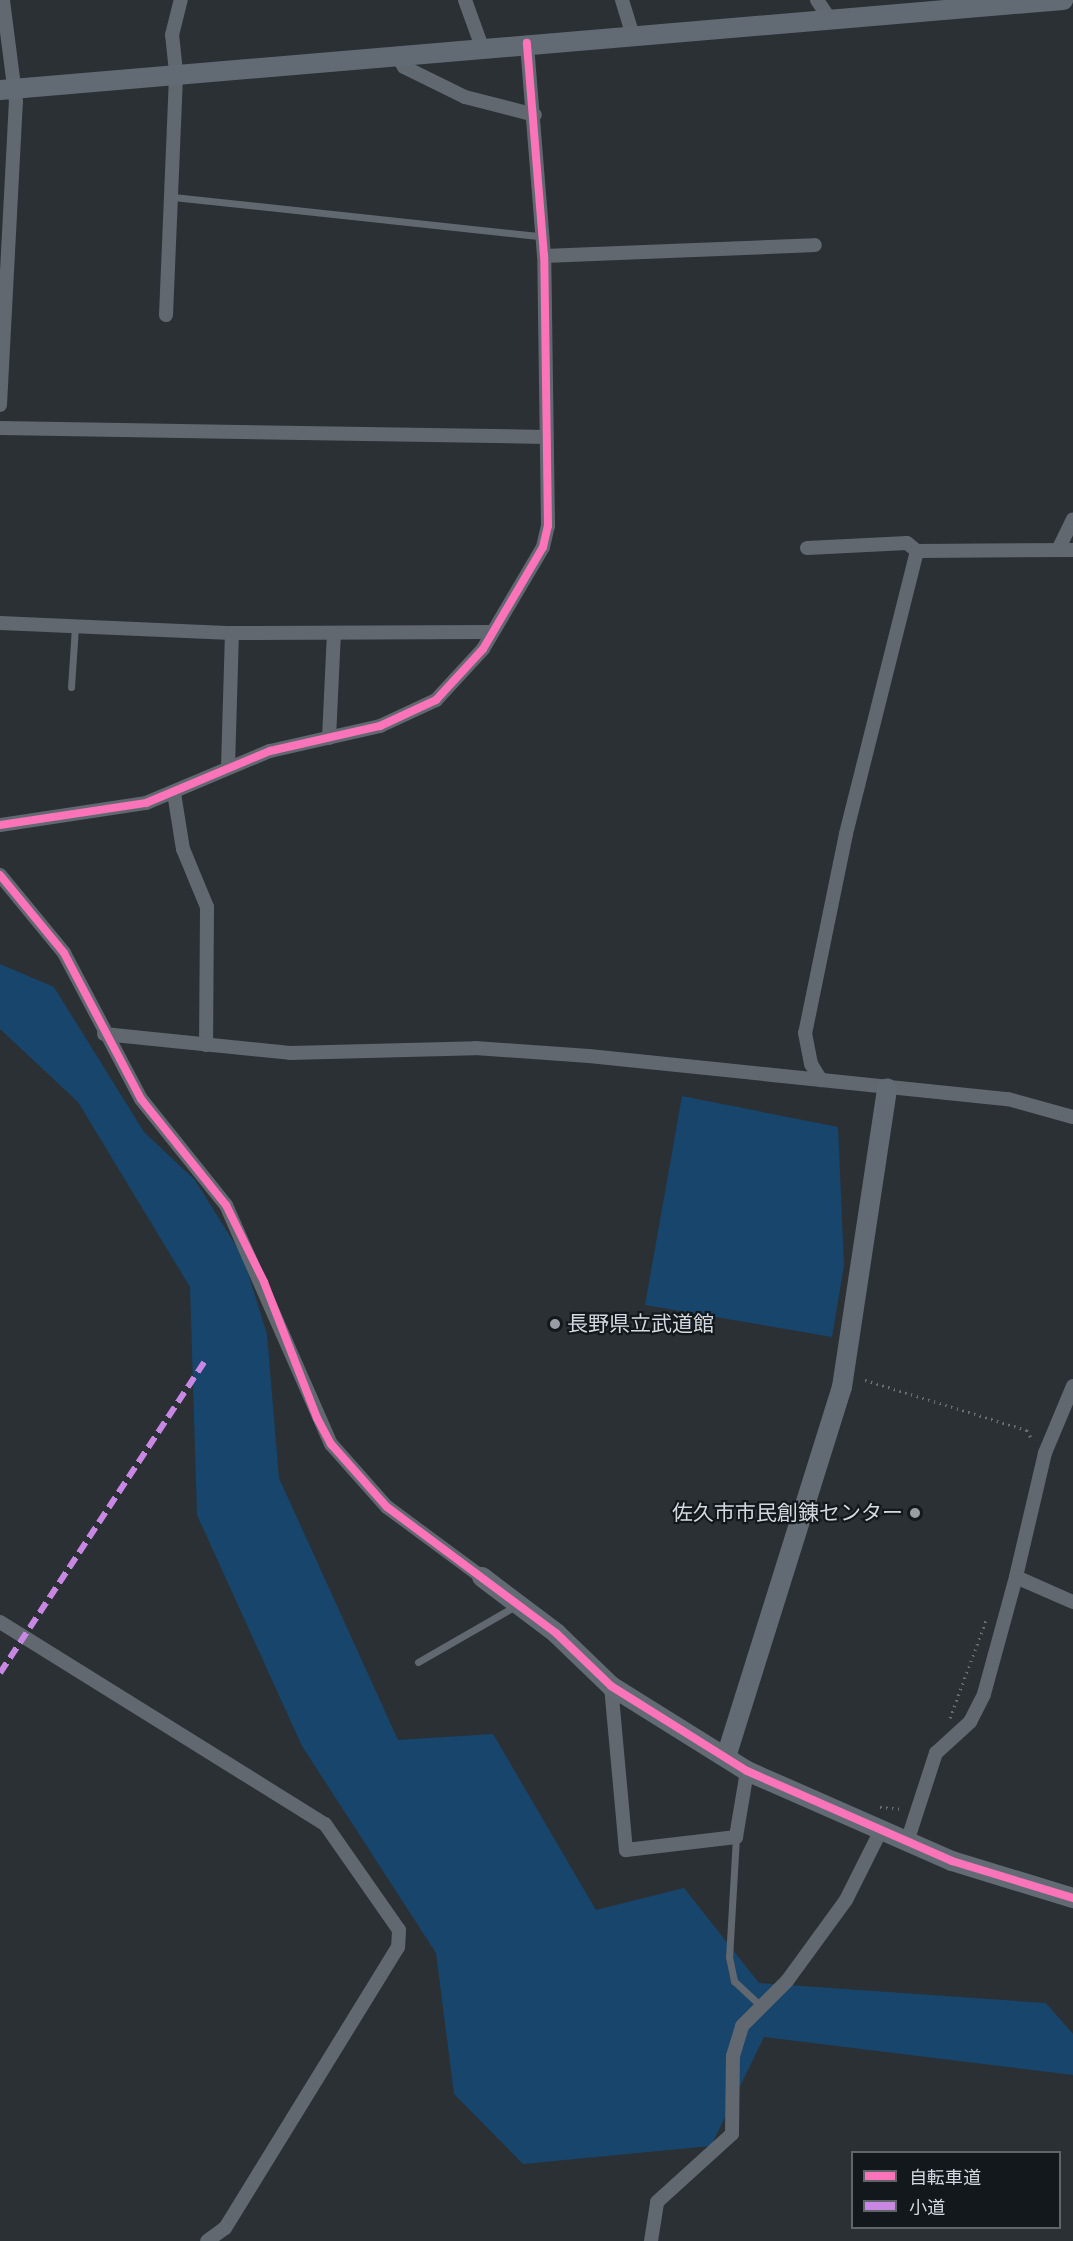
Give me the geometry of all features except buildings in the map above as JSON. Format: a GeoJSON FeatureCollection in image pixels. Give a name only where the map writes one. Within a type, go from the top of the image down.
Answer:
{"type":"FeatureCollection","features":[{"type":"Feature","properties":{"kind":"street"},"geometry":{"type":"LineString","coordinates":[[0,405],[7,90],[3,0]]}},
{"type":"Feature","properties":{"kind":"street"},"geometry":{"type":"LineString","coordinates":[[166,315],[173,196],[176,72],[172,35],[181,0]]}},
{"type":"Feature","properties":{"kind":"street"},"geometry":{"type":"LineString","coordinates":[[465,0],[482,47]]}},
{"type":"Feature","properties":{"kind":"street"},"geometry":{"type":"LineString","coordinates":[[622,0],[633,35]]}},
{"type":"Feature","properties":{"kind":"street"},"geometry":{"type":"LineString","coordinates":[[817,0],[830,19]]}},
{"type":"Feature","properties":{"kind":"street"},"geometry":{"type":"LineString","coordinates":[[7,90],[176,72],[1063,0]]}},
{"type":"Feature","properties":{"kind":"street"},"geometry":{"type":"LineString","coordinates":[[0,825],[146,803],[174,793],[228,767],[380,726],[436,700],[467,672],[547,538],[544,256],[538,236],[535,115],[527,43]]}},
{"type":"Feature","properties":{"kind":"street"},"geometry":{"type":"LineString","coordinates":[[396,54],[404,67],[465,97],[535,115]]}},
{"type":"Feature","properties":{"kind":"street"},"geometry":{"type":"LineString","coordinates":[[544,256],[816,245]]}},
{"type":"Feature","properties":{"kind":"street"},"geometry":{"type":"LineString","coordinates":[[0,428],[546,437]]}},
{"type":"Feature","properties":{"kind":"street"},"geometry":{"type":"LineString","coordinates":[[1058,550],[1073,519]]}},
{"type":"Feature","properties":{"kind":"street"},"geometry":{"type":"LineString","coordinates":[[807,548],[907,543],[917,551],[1073,550]]}},
{"type":"Feature","properties":{"kind":"street"},"geometry":{"type":"LineString","coordinates":[[821,1080],[811,1064],[805,1033],[846,834],[917,551]]}},
{"type":"Feature","properties":{"kind":"street"},"geometry":{"type":"LineString","coordinates":[[0,622],[232,633],[491,632]]}},
{"type":"Feature","properties":{"kind":"street"},"geometry":{"type":"LineString","coordinates":[[228,767],[232,633]]}},
{"type":"Feature","properties":{"kind":"street"},"geometry":{"type":"LineString","coordinates":[[329,738],[334,633]]}},
{"type":"Feature","properties":{"kind":"street"},"geometry":{"type":"LineString","coordinates":[[174,793],[183,849],[207,907],[206,1045]]}},
{"type":"Feature","properties":{"kind":"street"},"geometry":{"type":"LineString","coordinates":[[0,875],[64,953],[104,1034],[141,1099],[226,1205],[331,1444],[387,1507],[518,1605],[611,1686],[747,1771],[880,1832],[1073,1898]]}},
{"type":"Feature","properties":{"kind":"street"},"geometry":{"type":"LineString","coordinates":[[104,1034],[290,1053],[475,1048],[1008,1099],[1073,1117]]}},
{"type":"Feature","properties":{"kind":"street"},"geometry":{"type":"LineString","coordinates":[[726,1757],[843,1387],[887,1088]]}},
{"type":"Feature","properties":{"kind":"street"},"geometry":{"type":"LineString","coordinates":[[907,1842],[936,1753],[970,1722],[984,1694],[1016,1577],[1045,1453],[1073,1386]]}},
{"type":"Feature","properties":{"kind":"street"},"geometry":{"type":"LineString","coordinates":[[1016,1577],[1073,1602]]}},
{"type":"Feature","properties":{"kind":"street"},"geometry":{"type":"LineString","coordinates":[[0,1622],[325,1824],[399,1930],[398,1947],[231,2218],[207,2241]]}},
{"type":"Feature","properties":{"kind":"street"},"geometry":{"type":"LineString","coordinates":[[611,1686],[626,1850],[736,1837],[747,1771]]}},
{"type":"Feature","properties":{"kind":"street"},"geometry":{"type":"LineString","coordinates":[[651,2241],[657,2202],[732,2134],[735,2040],[760,2006],[787,1981],[846,1900],[880,1832]]}},
{"type":"Feature","properties":{"kind":"lane"},"geometry":{"type":"LineString","coordinates":[[173,196],[538,236]]}},
{"type":"Feature","properties":{"kind":"lane"},"geometry":{"type":"LineString","coordinates":[[71,687],[75,626]]}},
{"type":"Feature","properties":{"kind":"lane"},"geometry":{"type":"LineString","coordinates":[[418,1662],[518,1605]]}},
{"type":"Feature","properties":{"kind":"lane"},"geometry":{"type":"LineString","coordinates":[[736,1837],[729,1957],[734,1981],[760,2006]]}},
{"type":"Feature","properties":{"kind":"path"},"geometry":{"type":"LineString","coordinates":[[865,1380],[1027,1430],[1033,1445]]}},
{"type":"Feature","properties":{"kind":"path"},"geometry":{"type":"LineString","coordinates":[[944,1724],[957,1707],[987,1617]]}},
{"type":"Feature","properties":{"kind":"path"},"geometry":{"type":"LineString","coordinates":[[868,1804],[896,1812],[906,1807]]}},
{"type":"Feature","properties":{"kind":"shaded area"},"geometry":{"type":"Polygon","coordinates":[[[0,964],[54,987],[144,1132],[195,1180],[243,1257],[267,1334],[279,1478],[398,1740],[493,1734],[596,1910],[684,1888],[759,1983],[1046,2003],[1073,2034],[1073,2075],[764,2037],[711,2146],[523,2164],[454,2094],[436,1953],[302,1746],[197,1515],[190,1287],[78,1102],[0,1029],[0,964]]]}},
{"type":"Feature","properties":{"kind":"shaded area"},"geometry":{"type":"Polygon","coordinates":[[[682,1096],[838,1127],[844,1265],[832,1337],[645,1305],[682,1096]]]}},
{"type":"Feature","properties":{"kind":"marked path"},"geometry":{"type":"LineString","coordinates":[[0,1673],[204,1362]]}},
{"type":"Feature","properties":{"kind":"cycle path"},"geometry":{"type":"LineString","coordinates":[[0,825],[146,803],[270,751],[380,726],[436,700],[483,649],[543,547],[548,526],[544,256],[527,43]]}},
{"type":"Feature","properties":{"kind":"cycle path"},"geometry":{"type":"LineString","coordinates":[[0,875],[64,953],[141,1099],[226,1205],[264,1282],[317,1418],[331,1444],[387,1507],[556,1633],[611,1686],[747,1771],[952,1861],[1073,1898]]}},
{"type":"Feature","properties":{"kind":"place","name":"長野県立武道館"},"geometry":{"type":"Point","coordinates":[555,1324]}},
{"type":"Feature","properties":{"kind":"place","name":"佐久市市民創錬センター"},"geometry":{"type":"Point","coordinates":[915,1513]}}]}
